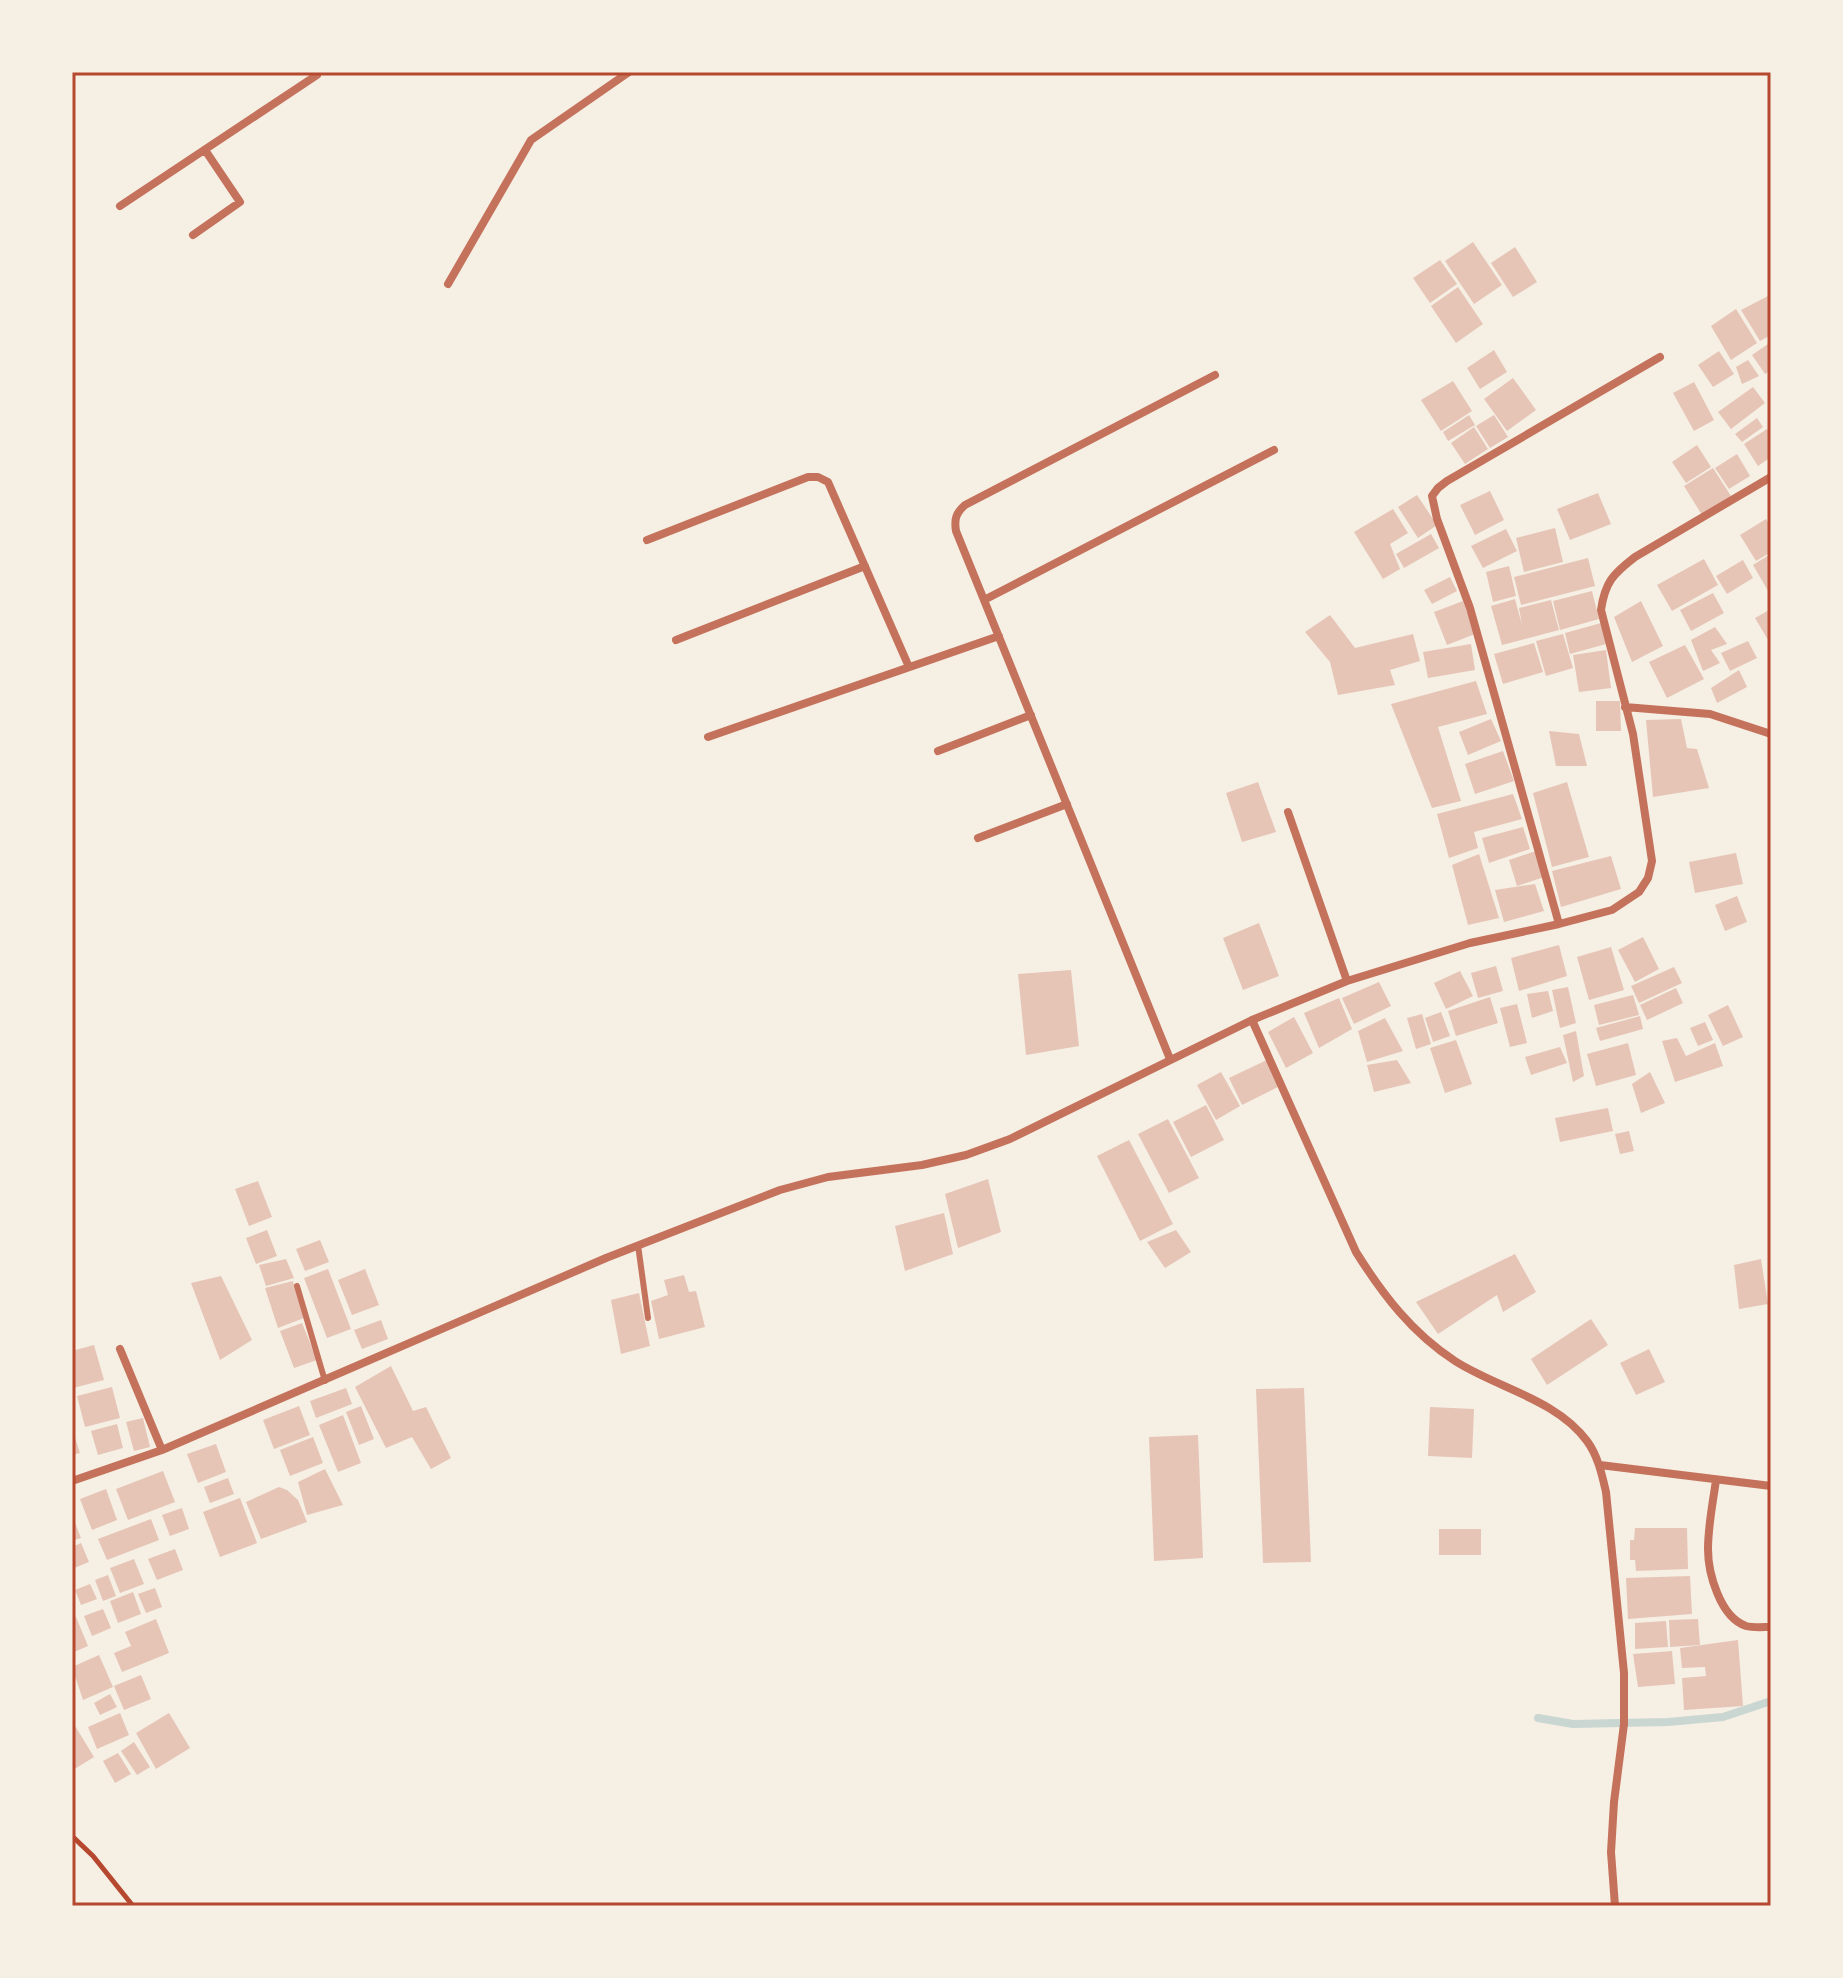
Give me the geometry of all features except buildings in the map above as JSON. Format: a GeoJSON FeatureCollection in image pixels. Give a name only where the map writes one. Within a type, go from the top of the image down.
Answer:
{"type":"FeatureCollection","features":[{"type":"Feature","properties":{"kind":"street"},"geometry":{"type":"LineString","coordinates":[[120,206],[317,75],[315,72]]}},
{"type":"Feature","properties":{"kind":"street"},"geometry":{"type":"LineString","coordinates":[[448,284],[531,140],[629,72]]}},
{"type":"Feature","properties":{"kind":"street"},"geometry":{"type":"LineString","coordinates":[[193,235],[240,202],[205,150]]}},
{"type":"Feature","properties":{"kind":"street"},"geometry":{"type":"LineString","coordinates":[[1559,924],[1470,608],[1437,519],[1432,496],[1447,481],[1660,357]]}},
{"type":"Feature","properties":{"kind":"street"},"geometry":{"type":"LineString","coordinates":[[1170,1059],[954,520],[965,505],[1215,375]]}},
{"type":"Feature","properties":{"kind":"street"},"geometry":{"type":"LineString","coordinates":[[984,600],[1274,450]]}},
{"type":"Feature","properties":{"kind":"street"},"geometry":{"type":"LineString","coordinates":[[647,540],[808,477],[818,477],[828,482],[909,667]]}},
{"type":"Feature","properties":{"kind":"street"},"geometry":{"type":"LineString","coordinates":[[72,1481],[162,1450],[638,1245],[780,1190],[828,1177],[922,1165],[966,1155],[1010,1139],[1252,1020],[1347,981],[1470,943],[1612,910],[1639,892],[1648,878],[1652,861],[1638,759],[1601,610],[1604,591],[1615,572],[1635,557],[1771,477]]}},
{"type":"Feature","properties":{"kind":"street"},"geometry":{"type":"LineString","coordinates":[[676,640],[865,566]]}},
{"type":"Feature","properties":{"kind":"street"},"geometry":{"type":"LineString","coordinates":[[708,737],[999,636]]}},
{"type":"Feature","properties":{"kind":"street"},"geometry":{"type":"LineString","coordinates":[[1625,707],[1710,714],[1771,734]]}},
{"type":"Feature","properties":{"kind":"street"},"geometry":{"type":"LineString","coordinates":[[938,751],[1031,715]]}},
{"type":"Feature","properties":{"kind":"street"},"geometry":{"type":"LineString","coordinates":[[978,838],[1067,804]]}},
{"type":"Feature","properties":{"kind":"street"},"geometry":{"type":"LineString","coordinates":[[1288,812],[1347,981]]}},
{"type":"Feature","properties":{"kind":"street"},"geometry":{"type":"LineString","coordinates":[[1252,1020],[1356,1252],[1399,1314],[1423,1337],[1456,1361],[1568,1421],[1588,1442],[1600,1465],[1606,1492],[1624,1673],[1624,1724],[1611,1852],[1615,1906]]}},
{"type":"Feature","properties":{"kind":"street"},"geometry":{"type":"LineString","coordinates":[[120,1349],[162,1450]]}},
{"type":"Feature","properties":{"kind":"street"},"geometry":{"type":"LineString","coordinates":[[1600,1465],[1771,1486]]}},
{"type":"Feature","properties":{"kind":"street"},"geometry":{"type":"LineString","coordinates":[[1716,1480],[1708,1551],[1713,1580],[1733,1618],[1746,1626],[1771,1627]]}},
{"type":"Feature","properties":{"kind":"lane"},"geometry":{"type":"LineString","coordinates":[[638,1245],[648,1318]]}},
{"type":"Feature","properties":{"kind":"lane"},"geometry":{"type":"LineString","coordinates":[[297,1286],[325,1381]]}},
{"type":"Feature","properties":{"kind":"path"},"geometry":{"type":"LineString","coordinates":[[72,1836],[93,1856],[133,1906]]}},
{"type":"Feature","properties":{"kind":"waterway"},"geometry":{"type":"LineString","coordinates":[[1538,1718],[1573,1724],[1668,1722],[1723,1717],[1771,1701]]}}]}
